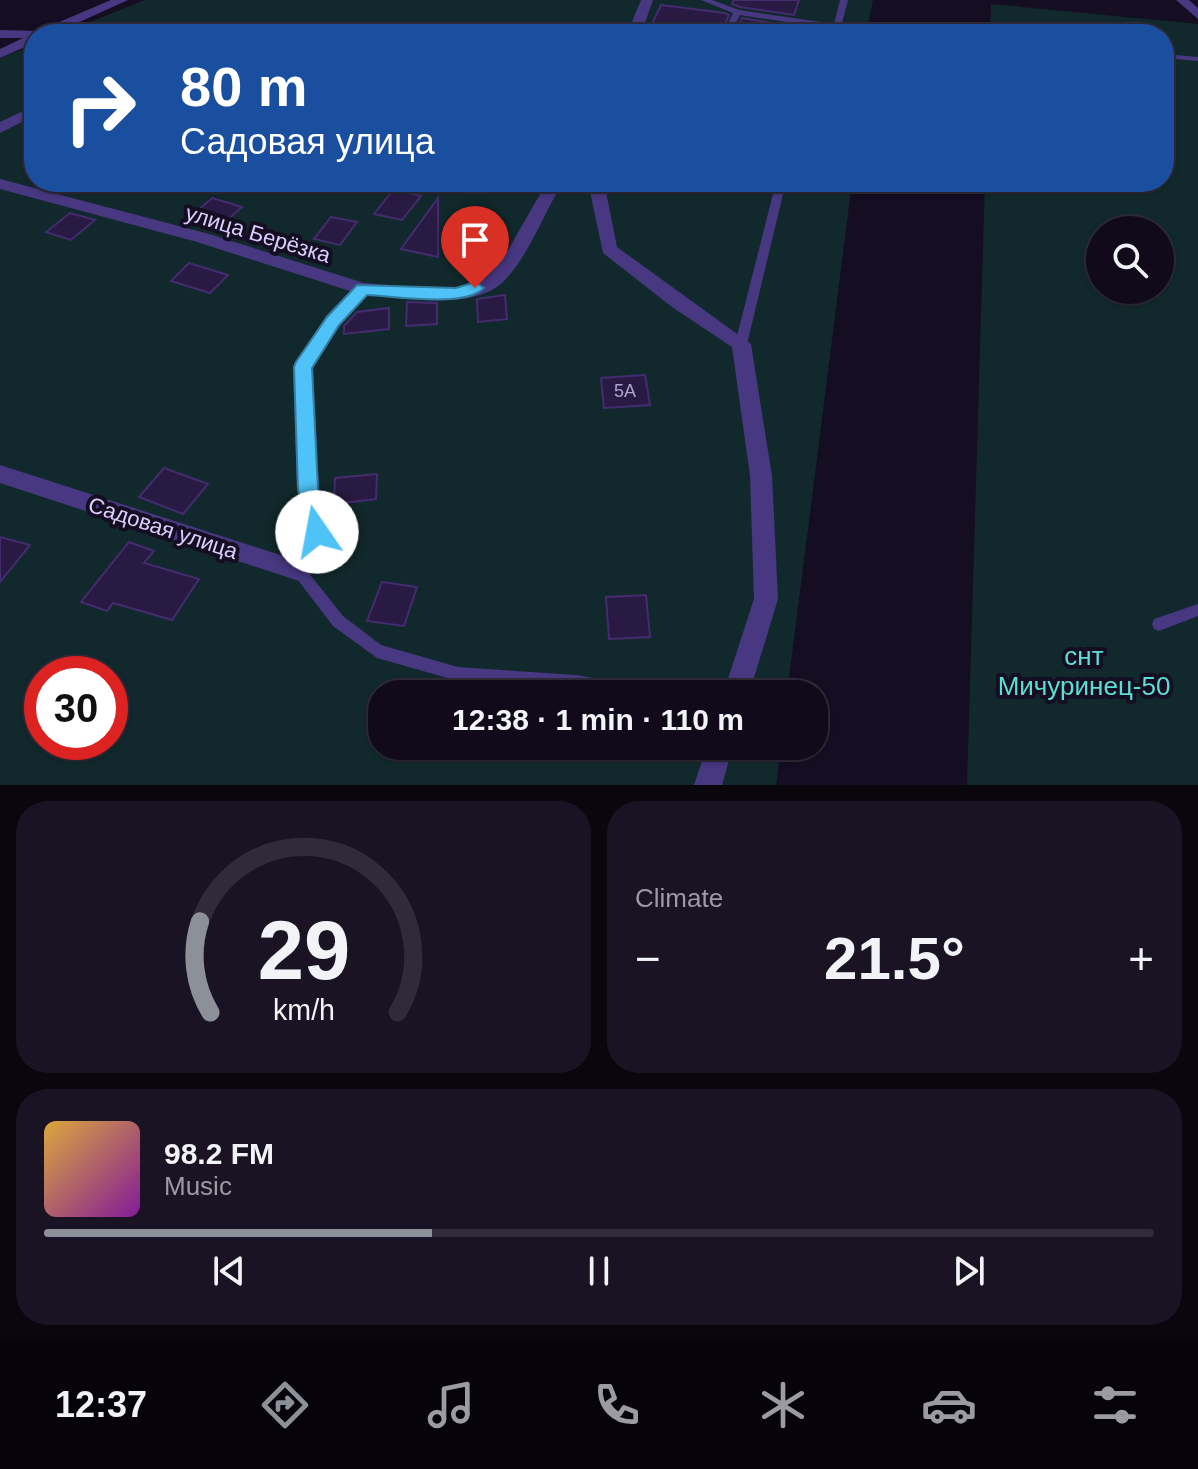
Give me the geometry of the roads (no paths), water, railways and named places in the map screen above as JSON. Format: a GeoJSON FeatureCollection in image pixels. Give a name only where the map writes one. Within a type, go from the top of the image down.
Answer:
{"type":"FeatureCollection","features":[{"type":"Feature","properties":{"kind":"street"},"geometry":{"type":"LineString","coordinates":[[66,24],[122,0]]}},
{"type":"Feature","properties":{"kind":"street"},"geometry":{"type":"LineString","coordinates":[[638,24],[647,0]]}},
{"type":"Feature","properties":{"kind":"street"},"geometry":{"type":"LineString","coordinates":[[1182,0],[1198,15]]}},
{"type":"Feature","properties":{"kind":"street"},"geometry":{"type":"LineString","coordinates":[[0,34],[24,35]]}},
{"type":"Feature","properties":{"kind":"street"},"geometry":{"type":"LineString","coordinates":[[0,54],[24,41]]}},
{"type":"Feature","properties":{"kind":"street"},"geometry":{"type":"LineString","coordinates":[[0,128],[24,115]]}},
{"type":"Feature","properties":{"kind":"street","name":"улица Берёзка"},"geometry":{"type":"LineString","coordinates":[[0,184],[24,190]]}},
{"type":"Feature","properties":{"kind":"street","name":"улица Берёзка"},"geometry":{"type":"LineString","coordinates":[[30,192],[203,238],[363,289]]}},
{"type":"Feature","properties":{"kind":"street"},"geometry":{"type":"LineString","coordinates":[[299,571],[317,532],[308,489],[303,367],[333,321],[363,289],[458,294],[493,281],[549,192]]}},
{"type":"Feature","properties":{"kind":"street"},"geometry":{"type":"LineString","coordinates":[[598,192],[609,249],[678,303],[741,344],[761,476],[766,599],[740,680]]}},
{"type":"Feature","properties":{"kind":"street","name":"Садовая улица"},"geometry":{"type":"LineString","coordinates":[[0,474],[299,571]]}},
{"type":"Feature","properties":{"kind":"street"},"geometry":{"type":"LineString","coordinates":[[708,785],[716,760]]}},
{"type":"Feature","properties":{"kind":"lane"},"geometry":{"type":"LineString","coordinates":[[705,0],[737,12],[799,24]]}},
{"type":"Feature","properties":{"kind":"lane"},"geometry":{"type":"LineString","coordinates":[[837,24],[844,0]]}},
{"type":"Feature","properties":{"kind":"lane"},"geometry":{"type":"LineString","coordinates":[[732,24],[737,12]]}},
{"type":"Feature","properties":{"kind":"lane"},"geometry":{"type":"LineString","coordinates":[[1174,57],[1198,59]]}},
{"type":"Feature","properties":{"kind":"lane"},"geometry":{"type":"LineString","coordinates":[[741,344],[779,192]]}},
{"type":"Feature","properties":{"kind":"lane"},"geometry":{"type":"LineString","coordinates":[[299,571],[338,621],[377,651],[458,674],[546,680]]}},
{"type":"Feature","properties":{"kind":"lane"},"geometry":{"type":"LineString","coordinates":[[1159,624],[1198,610]]}},
{"type":"Feature","properties":{"kind":"park label","name":"снт Мичуринец-50"},"geometry":{"type":"Point","coordinates":[1084,671]}}]}
